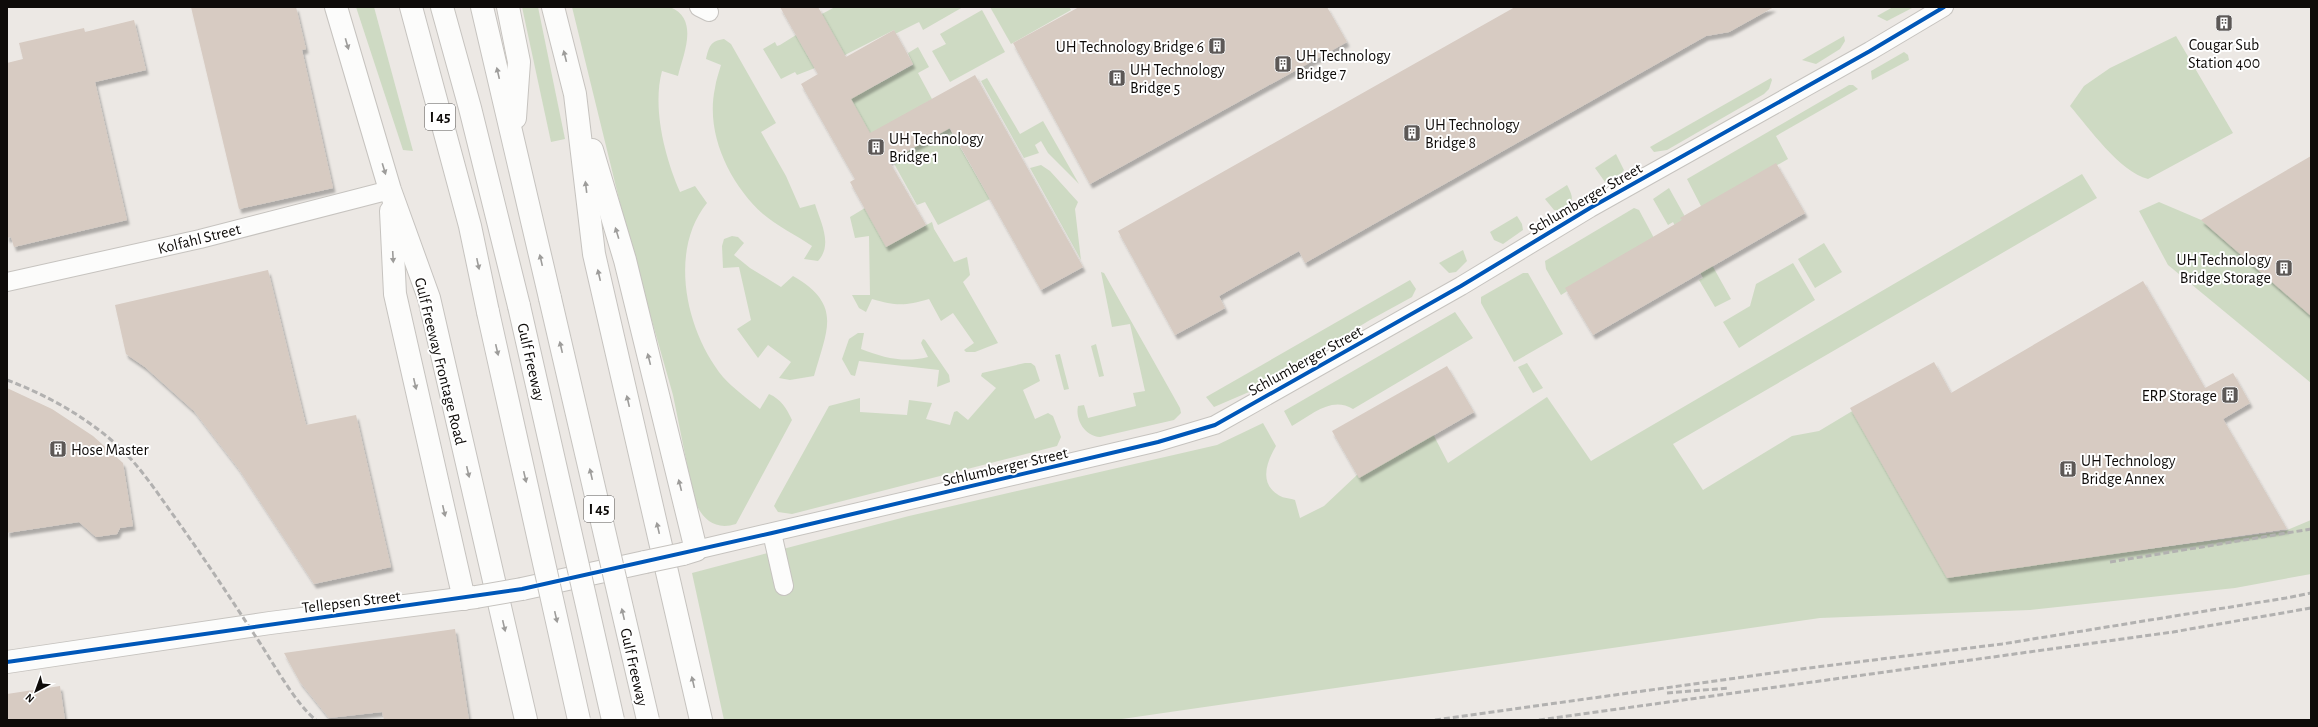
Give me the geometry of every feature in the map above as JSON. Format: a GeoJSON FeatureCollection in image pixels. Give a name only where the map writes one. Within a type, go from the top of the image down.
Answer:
{"type":"FeatureCollection","features":[{"type":"Feature","properties":{"kind":"main road","name":"Gulf Freeway Frontage Road"},"geometry":{"type":"LineString","coordinates":[[336,7],[390,190],[429,298],[526,720]]}},
{"type":"Feature","properties":{"kind":"main road"},"geometry":{"type":"LineString","coordinates":[[396,7],[470,226]]}},
{"type":"Feature","properties":{"kind":"main road","name":"Gulf Freeway"},"geometry":{"type":"LineString","coordinates":[[411,7],[470,226],[579,720]]}},
{"type":"Feature","properties":{"kind":"main road","name":"Gulf Freeway"},"geometry":{"type":"LineString","coordinates":[[442,7],[470,108],[519,306],[613,720]]}},
{"type":"Feature","properties":{"kind":"main road","name":"Gulf Freeway"},"geometry":{"type":"LineString","coordinates":[[482,7],[648,720]]}},
{"type":"Feature","properties":{"kind":"main road"},"geometry":{"type":"LineString","coordinates":[[508,7],[519,62],[513,139]]}},
{"type":"Feature","properties":{"kind":"main road"},"geometry":{"type":"LineString","coordinates":[[553,7],[574,94],[625,260],[689,552]]}},
{"type":"Feature","properties":{"kind":"main road"},"geometry":{"type":"LineString","coordinates":[[574,94],[594,254],[701,720]]}},
{"type":"Feature","properties":{"kind":"main road"},"geometry":{"type":"LineString","coordinates":[[390,190],[395,294],[470,598]]}},
{"type":"Feature","properties":{"kind":"main road","name":"Tellepsen Street"},"geometry":{"type":"LineString","coordinates":[[7,662],[270,623],[470,598],[522,589],[689,552]]}},
{"type":"Feature","properties":{"kind":"street","name":"Schlumberger Street"},"geometry":{"type":"LineString","coordinates":[[689,552],[1158,442],[1215,425],[1449,293],[1590,208],[1870,51],[1944,7]]}},
{"type":"Feature","properties":{"kind":"street","name":"Kolfahl Street"},"geometry":{"type":"LineString","coordinates":[[7,282],[200,239],[390,190]]}},
{"type":"Feature","properties":{"kind":"street"},"geometry":{"type":"LineString","coordinates":[[772,533],[784,586]]}},
{"type":"Feature","properties":{"kind":"green space"},"geometry":{"type":"Polygon","coordinates":[[[356,7],[374,7],[413,151],[403,150],[356,7]]]}},
{"type":"Feature","properties":{"kind":"green space"},"geometry":{"type":"Polygon","coordinates":[[[522,7],[538,7],[565,139],[551,142],[522,7]]]}},
{"type":"Feature","properties":{"kind":"green space"},"geometry":{"type":"Polygon","coordinates":[[[572,7],[670,7],[679,13],[685,20],[687,29],[686,48],[678,76],[662,71],[658,101],[659,117],[665,149],[680,192],[695,186],[707,203],[695,222],[688,244],[685,267],[686,291],[691,315],[699,338],[710,359],[723,377],[736,390],[760,409],[769,394],[773,396],[783,405],[792,420],[736,524],[721,526],[709,521],[700,512],[694,499],[673,395],[629,240],[572,7]]]}},
{"type":"Feature","properties":{"kind":"green space"},"geometry":{"type":"Polygon","coordinates":[[[835,7],[963,7],[923,30],[919,22],[895,34],[894,30],[843,56],[820,15],[835,7]]]}},
{"type":"Feature","properties":{"kind":"green space"},"geometry":{"type":"Polygon","coordinates":[[[990,7],[1069,7],[1071,10],[1011,44],[990,7]]]}},
{"type":"Feature","properties":{"kind":"green space"},"geometry":{"type":"Polygon","coordinates":[[[1893,7],[1914,7],[1887,21],[1877,16],[1893,7]]]}},
{"type":"Feature","properties":{"kind":"green space"},"geometry":{"type":"Polygon","coordinates":[[[982,10],[1005,52],[950,82],[932,51],[946,44],[940,34],[982,10]]]}},
{"type":"Feature","properties":{"kind":"green space"},"geometry":{"type":"Polygon","coordinates":[[[796,35],[815,68],[797,75],[795,72],[781,79],[763,49],[775,42],[777,46],[780,45],[796,35]]]}},
{"type":"Feature","properties":{"kind":"green space"},"geometry":{"type":"Polygon","coordinates":[[[1844,36],[1845,41],[1840,49],[1816,64],[1802,60],[1844,36]]]}},
{"type":"Feature","properties":{"kind":"green space"},"geometry":{"type":"Polygon","coordinates":[[[2176,36],[2233,133],[2148,179],[2137,175],[2116,159],[2070,106],[2084,86],[2110,68],[2176,36]]]}},
{"type":"Feature","properties":{"kind":"green space"},"geometry":{"type":"Polygon","coordinates":[[[724,39],[731,44],[776,123],[761,132],[786,176],[800,208],[815,204],[823,226],[825,241],[825,248],[818,261],[804,259],[812,246],[768,218],[751,202],[740,188],[723,157],[717,140],[713,105],[715,85],[721,65],[706,59],[711,45],[716,41],[724,39]]]}},
{"type":"Feature","properties":{"kind":"green space"},"geometry":{"type":"Polygon","coordinates":[[[918,47],[929,67],[918,73],[932,99],[870,137],[850,99],[913,65],[908,53],[918,47]]]}},
{"type":"Feature","properties":{"kind":"green space"},"geometry":{"type":"Polygon","coordinates":[[[1904,52],[1908,55],[1909,60],[1872,80],[1871,71],[1904,52]]]}},
{"type":"Feature","properties":{"kind":"green space"},"geometry":{"type":"Polygon","coordinates":[[[987,78],[1020,134],[1043,121],[1079,184],[1048,153],[1041,141],[1035,145],[1039,153],[1024,158],[981,81],[987,78]]]}},
{"type":"Feature","properties":{"kind":"green space"},"geometry":{"type":"Polygon","coordinates":[[[1771,78],[1772,80],[1769,89],[1764,94],[1667,150],[1654,152],[1650,147],[1771,78]]]}},
{"type":"Feature","properties":{"kind":"green space"},"geometry":{"type":"Polygon","coordinates":[[[1849,85],[1853,85],[1858,89],[1776,136],[1788,159],[1702,208],[1687,179],[1849,85]]]}},
{"type":"Feature","properties":{"kind":"green space"},"geometry":{"type":"Polygon","coordinates":[[[949,128],[990,199],[938,225],[925,202],[917,205],[892,160],[949,128]]]}},
{"type":"Feature","properties":{"kind":"green space"},"geometry":{"type":"Polygon","coordinates":[[[1616,154],[1624,170],[1617,179],[1605,182],[1595,168],[1616,154]]]}},
{"type":"Feature","properties":{"kind":"green space"},"geometry":{"type":"Polygon","coordinates":[[[1041,165],[1050,171],[1078,202],[1075,209],[1081,260],[1030,168],[1041,165]]]}},
{"type":"Feature","properties":{"kind":"green space"},"geometry":{"type":"Polygon","coordinates":[[[2082,174],[2097,198],[1673,444],[1703,490],[1792,436],[1819,431],[1854,410],[1949,575],[2285,531],[2311,520],[2311,574],[2235,588],[2030,610],[1820,618],[1115,720],[724,720],[692,573],[909,516],[1217,445],[1263,423],[1276,446],[1266,471],[1268,484],[1271,489],[1279,495],[1295,500],[1300,518],[1324,506],[1358,474],[1433,434],[1448,463],[1547,397],[1591,461],[2082,174]]]}},
{"type":"Feature","properties":{"kind":"green space"},"geometry":{"type":"Polygon","coordinates":[[[1567,185],[1572,197],[1571,202],[1563,211],[1554,210],[1545,199],[1567,185]]]}},
{"type":"Feature","properties":{"kind":"green space"},"geometry":{"type":"Polygon","coordinates":[[[1669,188],[1731,299],[1715,307],[1699,280],[1703,278],[1673,222],[1668,225],[1653,199],[1669,188]]]}},
{"type":"Feature","properties":{"kind":"green space"},"geometry":{"type":"Polygon","coordinates":[[[2159,202],[2206,222],[2311,310],[2311,383],[2168,265],[2139,211],[2159,202]]]}},
{"type":"Feature","properties":{"kind":"green space"},"geometry":{"type":"Polygon","coordinates":[[[865,208],[887,246],[932,222],[934,229],[954,262],[967,257],[970,275],[963,282],[998,343],[975,352],[966,352],[964,350],[974,343],[953,313],[941,321],[929,299],[907,304],[894,304],[872,299],[866,312],[859,308],[852,295],[870,295],[869,236],[855,238],[850,217],[865,208]]]}},
{"type":"Feature","properties":{"kind":"green space"},"geometry":{"type":"Polygon","coordinates":[[[1634,208],[1639,210],[1654,238],[1561,295],[1546,269],[1545,261],[1634,208]]]}},
{"type":"Feature","properties":{"kind":"green space"},"geometry":{"type":"Polygon","coordinates":[[[1517,216],[1522,224],[1523,230],[1503,244],[1494,240],[1490,232],[1517,216]]]}},
{"type":"Feature","properties":{"kind":"green space"},"geometry":{"type":"Polygon","coordinates":[[[732,236],[738,237],[744,243],[734,255],[750,268],[781,287],[793,276],[809,287],[819,297],[825,308],[827,319],[823,345],[814,376],[790,380],[779,378],[791,362],[768,345],[758,358],[737,329],[751,320],[739,267],[723,268],[722,246],[724,239],[732,236]]]}},
{"type":"Feature","properties":{"kind":"green space"},"geometry":{"type":"Polygon","coordinates":[[[1824,243],[1842,272],[1815,288],[1798,259],[1824,243]]]}},
{"type":"Feature","properties":{"kind":"green space"},"geometry":{"type":"Polygon","coordinates":[[[1463,250],[1467,261],[1456,272],[1449,273],[1439,263],[1463,250]]]}},
{"type":"Feature","properties":{"kind":"green space"},"geometry":{"type":"Polygon","coordinates":[[[1793,263],[1815,300],[1739,348],[1723,322],[1750,306],[1756,284],[1793,263]]]}},
{"type":"Feature","properties":{"kind":"green space"},"geometry":{"type":"Polygon","coordinates":[[[1101,272],[1104,273],[1180,408],[1181,413],[1174,420],[1100,437],[1090,434],[1080,422],[1077,411],[1078,406],[1084,405],[1088,418],[1136,406],[1133,393],[1145,391],[1130,324],[1112,327],[1101,272]]]}},
{"type":"Feature","properties":{"kind":"green space"},"geometry":{"type":"Polygon","coordinates":[[[1523,273],[1528,273],[1563,334],[1514,362],[1481,303],[1481,297],[1523,273]]]}},
{"type":"Feature","properties":{"kind":"green space"},"geometry":{"type":"Polygon","coordinates":[[[1410,280],[1416,289],[1412,297],[1370,320],[1256,389],[1214,407],[1206,397],[1410,280]]]}},
{"type":"Feature","properties":{"kind":"green space"},"geometry":{"type":"Polygon","coordinates":[[[1455,312],[1473,338],[1353,409],[1337,405],[1329,406],[1314,412],[1292,426],[1284,411],[1455,312]]]}},
{"type":"Feature","properties":{"kind":"green space"},"geometry":{"type":"Polygon","coordinates":[[[858,333],[864,333],[861,349],[894,359],[911,360],[928,357],[921,343],[923,339],[925,340],[949,375],[950,382],[937,387],[939,370],[859,361],[855,376],[851,375],[842,359],[849,339],[858,333]]]}},
{"type":"Feature","properties":{"kind":"green space"},"geometry":{"type":"Polygon","coordinates":[[[1096,344],[1104,376],[1099,377],[1091,346],[1096,344]]]}},
{"type":"Feature","properties":{"kind":"green space"},"geometry":{"type":"Polygon","coordinates":[[[1060,354],[1069,389],[1064,390],[1055,355],[1060,354]]]}},
{"type":"Feature","properties":{"kind":"green space"},"geometry":{"type":"Polygon","coordinates":[[[1031,363],[1035,366],[1040,381],[1023,390],[1035,419],[1048,413],[1053,416],[1061,437],[1057,446],[792,514],[778,512],[774,506],[829,406],[860,398],[860,412],[907,415],[909,400],[932,403],[926,419],[950,425],[954,412],[957,411],[968,420],[996,388],[981,376],[982,373],[1031,363]]]}},
{"type":"Feature","properties":{"kind":"green space"},"geometry":{"type":"Polygon","coordinates":[[[1527,363],[1543,388],[1533,393],[1518,367],[1527,363]]]}},
{"type":"Feature","properties":{"kind":"building"},"geometry":{"type":"Polygon","coordinates":[[[191,7],[296,7],[306,49],[302,50],[333,188],[239,209],[191,7]]]}},
{"type":"Feature","properties":{"kind":"building","name":"UH Technology Bridge 1"},"geometry":{"type":"Polygon","coordinates":[[[780,7],[818,7],[846,57],[894,30],[913,64],[851,99],[870,133],[975,75],[1083,267],[1041,290],[950,128],[889,161],[926,225],[886,247],[850,182],[855,179],[801,84],[818,74],[780,7]]]}},
{"type":"Feature","properties":{"kind":"building","name":"UH Technology Bridge 5"},"geometry":{"type":"Polygon","coordinates":[[[1079,7],[1327,7],[1347,42],[1090,184],[1013,43],[1079,7]]]}},
{"type":"Feature","properties":{"kind":"building","name":"UH Technology Bridge 8"},"geometry":{"type":"Polygon","coordinates":[[[1515,7],[1774,7],[1729,32],[1706,36],[1305,263],[1299,251],[1219,296],[1225,308],[1175,335],[1118,231],[1515,7]]]}},
{"type":"Feature","properties":{"kind":"building"},"geometry":{"type":"Polygon","coordinates":[[[134,20],[146,70],[95,82],[127,220],[14,247],[11,237],[7,238],[7,63],[23,59],[19,43],[84,28],[85,32],[134,20]]]}},
{"type":"Feature","properties":{"kind":"building","name":"UH Technology Bridge Storage"},"geometry":{"type":"Polygon","coordinates":[[[2311,156],[2311,316],[2201,220],[2311,156]]]}},
{"type":"Feature","properties":{"kind":"building"},"geometry":{"type":"Polygon","coordinates":[[[1776,163],[1805,213],[1593,335],[1565,288],[1682,220],[1680,218],[1776,163]]]}},
{"type":"Feature","properties":{"kind":"building"},"geometry":{"type":"Polygon","coordinates":[[[268,270],[306,425],[356,415],[391,567],[314,584],[238,468],[194,411],[145,367],[126,354],[115,305],[268,270]]]}},
{"type":"Feature","properties":{"kind":"building","name":"UH Technology Bridge Annex"},"geometry":{"type":"Polygon","coordinates":[[[2143,281],[2205,388],[2233,373],[2250,403],[2223,419],[2287,529],[1947,578],[1850,408],[1934,362],[1951,393],[2143,281]]]}},
{"type":"Feature","properties":{"kind":"building"},"geometry":{"type":"Polygon","coordinates":[[[1447,366],[1474,412],[1359,478],[1332,431],[1447,366]]]}},
{"type":"Feature","properties":{"kind":"building","name":"Hose Master"},"geometry":{"type":"Polygon","coordinates":[[[7,388],[52,409],[93,436],[123,463],[133,526],[120,528],[117,534],[96,537],[79,522],[7,533],[7,388]]]}},
{"type":"Feature","properties":{"kind":"building"},"geometry":{"type":"Polygon","coordinates":[[[455,629],[469,720],[384,720],[382,712],[329,718],[300,682],[284,653],[455,629]]]}},
{"type":"Feature","properties":{"kind":"building"},"geometry":{"type":"Polygon","coordinates":[[[60,686],[65,720],[7,720],[7,694],[60,686]]]}},
{"type":"Feature","properties":{"kind":"railway"},"geometry":{"type":"LineString","coordinates":[[7,380],[51,399],[78,415],[116,444],[139,468],[203,557],[291,692],[308,713],[316,720]]}},
{"type":"Feature","properties":{"kind":"railway"},"geometry":{"type":"LineString","coordinates":[[2110,562],[2311,529]]}},
{"type":"Feature","properties":{"kind":"railway"},"geometry":{"type":"LineString","coordinates":[[1435,720],[1801,669],[2002,644],[2311,593]]}},
{"type":"Feature","properties":{"kind":"railway"},"geometry":{"type":"LineString","coordinates":[[1539,720],[2173,632],[2311,608]]}},
{"type":"Feature","properties":{"kind":"railway"},"geometry":{"type":"LineString","coordinates":[[1667,693],[1729,688]]}},
{"type":"Feature","properties":{"kind":"cycle path"},"geometry":{"type":"LineString","coordinates":[[7,662],[522,589],[772,533],[1158,442],[1215,425],[1461,286],[1590,208],[1870,51],[1944,7]]}},
{"type":"Feature","properties":{"kind":"place","name":"Cougar Sub Station 400"},"geometry":{"type":"Point","coordinates":[2224,23]}},
{"type":"Feature","properties":{"kind":"place","name":"UH Technology Bridge 6"},"geometry":{"type":"Point","coordinates":[1217,46]}},
{"type":"Feature","properties":{"kind":"place","name":"UH Technology Bridge 7"},"geometry":{"type":"Point","coordinates":[1283,64]}},
{"type":"Feature","properties":{"kind":"place","name":"UH Technology Bridge 5"},"geometry":{"type":"Point","coordinates":[1117,78]}},
{"type":"Feature","properties":{"kind":"place","name":"UH Technology Bridge 8"},"geometry":{"type":"Point","coordinates":[1412,133]}},
{"type":"Feature","properties":{"kind":"place","name":"UH Technology Bridge 1"},"geometry":{"type":"Point","coordinates":[876,147]}},
{"type":"Feature","properties":{"kind":"place","name":"UH Technology Bridge Storage"},"geometry":{"type":"Point","coordinates":[2284,268]}},
{"type":"Feature","properties":{"kind":"place","name":"ERP Storage"},"geometry":{"type":"Point","coordinates":[2230,395]}},
{"type":"Feature","properties":{"kind":"place","name":"Hose Master"},"geometry":{"type":"Point","coordinates":[58,449]}},
{"type":"Feature","properties":{"kind":"place","name":"UH Technology Bridge Annex"},"geometry":{"type":"Point","coordinates":[2068,469]}}]}
